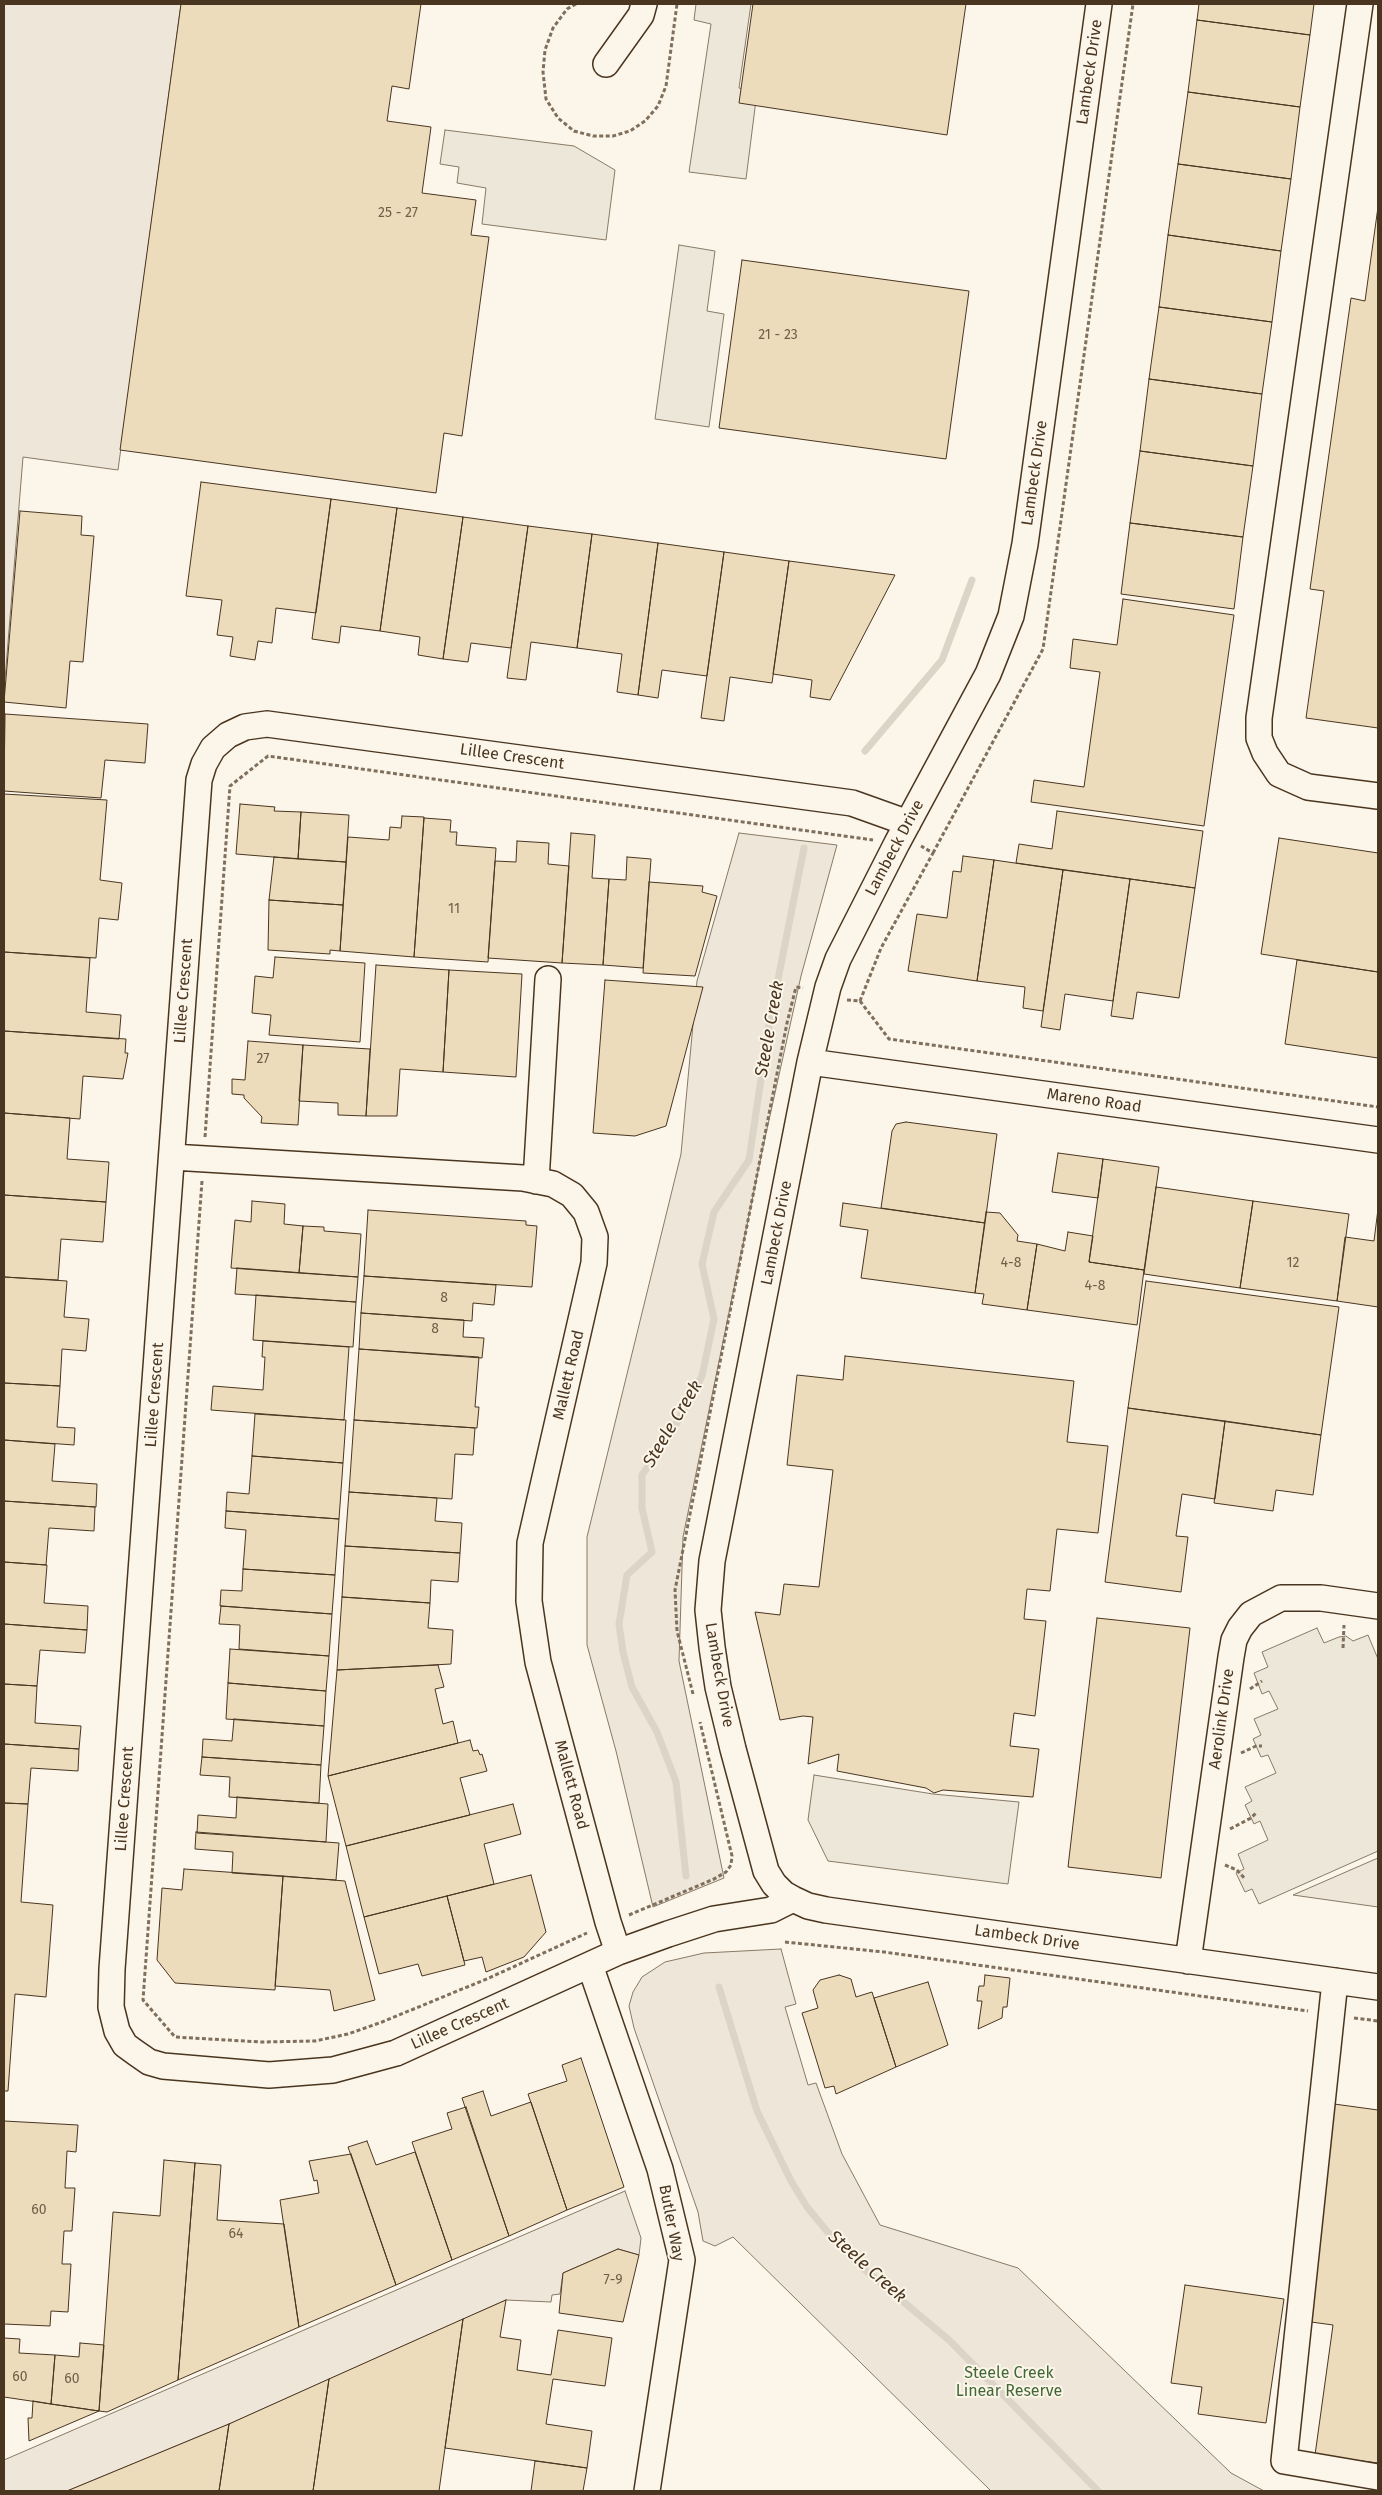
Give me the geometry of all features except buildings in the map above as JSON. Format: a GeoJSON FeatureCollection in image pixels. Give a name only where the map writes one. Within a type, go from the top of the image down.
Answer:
{"type":"FeatureCollection","features":[{"type":"Feature","properties":{"kind":"street"},"geometry":{"type":"LineString","coordinates":[[606,64],[641,15],[644,4]]}},
{"type":"Feature","properties":{"kind":"street","name":"Lambeck Drive"},"geometry":{"type":"LineString","coordinates":[[1099,4],[1025,544],[1012,616],[988,674],[902,833],[838,958],[825,998],[810,1062],[712,1561],[708,1610],[718,1687],[766,1871],[774,1884],[784,1894],[793,1899],[826,1910],[1378,1987]]}},
{"type":"Feature","properties":{"kind":"street"},"geometry":{"type":"LineString","coordinates":[[1360,4],[1259,718],[1259,738],[1265,753],[1280,774],[1308,787],[1378,796]]}},
{"type":"Feature","properties":{"kind":"street","name":"Lillee Crescent"},"geometry":{"type":"LineString","coordinates":[[793,1899],[771,1910],[700,1923],[618,1952],[396,2053],[333,2070],[269,2075],[163,2066],[149,2062],[136,2053],[125,2044],[117,2031],[111,2007],[112,1969],[199,780],[204,764],[213,748],[228,736],[245,727],[267,724],[852,803],[902,833]]}},
{"type":"Feature","properties":{"kind":"street"},"geometry":{"type":"LineString","coordinates":[[536,1181],[548,979]]}},
{"type":"Feature","properties":{"kind":"street","name":"Mareno Road"},"geometry":{"type":"LineString","coordinates":[[810,1062],[1378,1140]]}},
{"type":"Feature","properties":{"kind":"street","name":"Mallett Road"},"geometry":{"type":"LineString","coordinates":[[172,1157],[523,1178],[553,1184],[572,1195],[586,1212],[595,1236],[594,1263],[530,1544],[528,1581],[531,1621],[538,1662],[608,1922],[618,1952]]}},
{"type":"Feature","properties":{"kind":"street","name":"Aerolink Drive"},"geometry":{"type":"LineString","coordinates":[[1188,1961],[1231,1657],[1234,1640],[1240,1628],[1251,1614],[1281,1598],[1299,1596],[1378,1606]]}},
{"type":"Feature","properties":{"kind":"street","name":"Butler Way"},"geometry":{"type":"LineString","coordinates":[[590,1965],[660,2169],[682,2260],[646,2491]]}},
{"type":"Feature","properties":{"kind":"street"},"geometry":{"type":"LineString","coordinates":[[1335,1981],[1284,2461],[1378,2477]]}},
{"type":"Feature","properties":{"kind":"path"},"geometry":{"type":"LineString","coordinates":[[698,1713],[732,1856],[731,1865],[726,1872],[714,1879],[640,1911],[608,1922],[489,1978],[382,2022],[348,2034],[315,2041],[262,2042],[175,2037],[143,2000],[230,786],[268,756],[902,833],[933,853],[881,948],[860,1001]]}},
{"type":"Feature","properties":{"kind":"path"},"geometry":{"type":"LineString","coordinates":[[696,1704],[677,1631],[675,1590],[796,988],[802,988],[825,998],[860,1001],[889,1039],[1378,1107]]}},
{"type":"Feature","properties":{"kind":"path"},"geometry":{"type":"LineString","coordinates":[[785,1942],[856,1948],[1378,2021]]}},
{"type":"Feature","properties":{"kind":"green space"},"geometry":{"type":"Polygon","coordinates":[[[4,4],[181,4],[118,470],[23,457],[4,692],[4,4]]]}},
{"type":"Feature","properties":{"kind":"green space"},"geometry":{"type":"Polygon","coordinates":[[[739,833],[837,845],[801,976],[763,1147],[683,1537],[679,1661],[724,1878],[653,1907],[616,1751],[587,1645],[587,1537],[681,1154],[697,981],[739,833]]]}},
{"type":"Feature","properties":{"kind":"green space"},"geometry":{"type":"Polygon","coordinates":[[[1378,1858],[1378,1907],[1293,1895],[1378,1858]]]}},
{"type":"Feature","properties":{"kind":"green space","name":"Steele Creek Linear Reserve"},"geometry":{"type":"Polygon","coordinates":[[[781,1949],[796,2004],[785,2007],[808,2085],[816,2083],[842,2154],[880,2225],[1018,2268],[1231,2473],[1264,2491],[991,2491],[733,2237],[715,2246],[703,2241],[698,2212],[634,2028],[629,2006],[633,1992],[642,1977],[665,1962],[704,1953],[781,1949]]]}},
{"type":"Feature","properties":{"kind":"green space"},"geometry":{"type":"Polygon","coordinates":[[[625,2191],[641,2238],[639,2255],[618,2249],[563,2273],[560,2294],[552,2295],[551,2302],[506,2300],[229,2424],[67,2491],[4,2491],[4,2460],[625,2191]]]}},
{"type":"Feature","properties":{"kind":"shaded area"},"geometry":{"type":"Polygon","coordinates":[[[696,4],[751,4],[739,88],[757,92],[746,179],[689,172],[711,24],[694,20],[696,4]]]}},
{"type":"Feature","properties":{"kind":"shaded area"},"geometry":{"type":"Polygon","coordinates":[[[445,130],[574,146],[615,170],[606,240],[482,224],[486,188],[457,183],[459,167],[440,164],[445,130]]]}},
{"type":"Feature","properties":{"kind":"shaded area"},"geometry":{"type":"Polygon","coordinates":[[[679,245],[715,251],[707,311],[724,314],[709,427],[655,419],[679,245]]]}},
{"type":"Feature","properties":{"kind":"shaded area"},"geometry":{"type":"Polygon","coordinates":[[[1317,1628],[1324,1643],[1346,1636],[1353,1641],[1368,1635],[1378,1659],[1378,1851],[1259,1904],[1252,1889],[1245,1892],[1236,1873],[1244,1869],[1238,1854],[1268,1840],[1260,1821],[1254,1824],[1245,1805],[1252,1801],[1245,1787],[1276,1773],[1268,1755],[1261,1757],[1253,1739],[1261,1735],[1254,1719],[1278,1709],[1269,1691],[1262,1694],[1254,1673],[1268,1667],[1262,1652],[1317,1628]]]}},
{"type":"Feature","properties":{"kind":"shaded area"},"geometry":{"type":"Polygon","coordinates":[[[814,1775],[933,1794],[1019,1802],[1008,1884],[828,1861],[808,1820],[814,1775]]]}},
{"type":"Feature","properties":{"kind":"waterway","name":"Steele Creek"},"geometry":{"type":"LineString","coordinates":[[865,751],[942,660],[972,580]]}},
{"type":"Feature","properties":{"kind":"waterway","name":"Steele Creek"},"geometry":{"type":"LineString","coordinates":[[686,1876],[676,1782],[657,1732],[632,1687],[623,1652],[619,1624],[627,1575],[652,1552],[642,1508],[642,1475],[670,1435],[702,1376],[714,1319],[702,1264],[714,1212],[749,1160],[769,1025],[804,848]]}},
{"type":"Feature","properties":{"kind":"waterway","name":"Steele Creek"},"geometry":{"type":"LineString","coordinates":[[719,1987],[757,2111],[791,2181],[807,2207],[835,2241],[863,2268],[949,2340],[1098,2491]]}}]}
